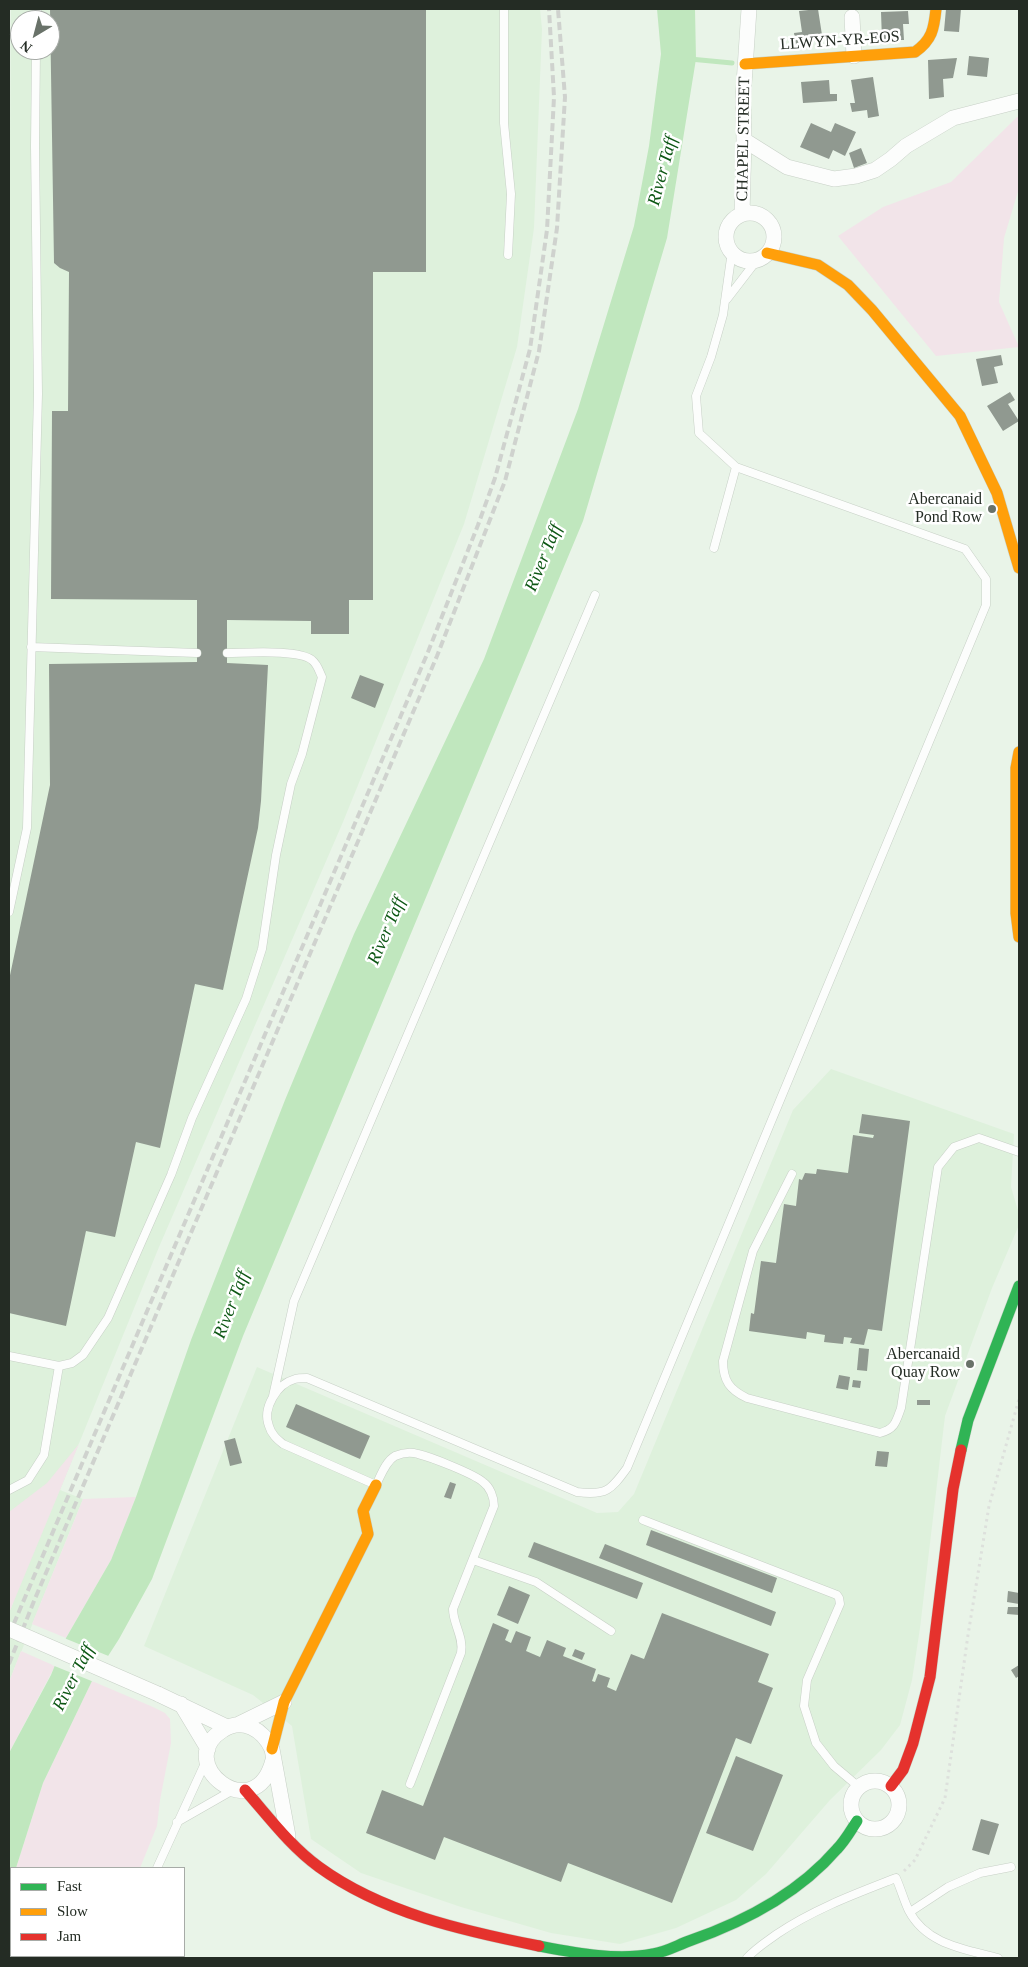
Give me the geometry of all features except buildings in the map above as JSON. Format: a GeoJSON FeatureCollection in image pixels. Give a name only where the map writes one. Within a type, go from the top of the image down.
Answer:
{"type":"FeatureCollection","features":[{"type":"Feature","properties":{"kind":"street","name":"CHAPEL STREET"},"geometry":{"type":"LineString","coordinates":[[742,214],[743,99],[748,9]]}},
{"type":"Feature","properties":{"kind":"street","name":"LLWYN-YR-EOS"},"geometry":{"type":"LineString","coordinates":[[745,64],[915,52],[926,45],[933,36],[936,9]]}},
{"type":"Feature","properties":{"kind":"street"},"geometry":{"type":"LineString","coordinates":[[852,17],[854,56]]}},
{"type":"Feature","properties":{"kind":"street"},"geometry":{"type":"LineString","coordinates":[[744,140],[787,167],[834,179],[856,176],[875,170],[891,160],[906,146],[953,118],[1019,101]]}},
{"type":"Feature","properties":{"kind":"street"},"geometry":{"type":"LineString","coordinates":[[762,256],[774,241],[774,232],[771,224],[758,214],[742,214],[735,218],[727,232],[727,241],[732,251],[741,259],[762,256],[818,265],[848,285],[872,310],[960,416],[997,493],[1019,568]]}},
{"type":"Feature","properties":{"kind":"street"},"geometry":{"type":"LineString","coordinates":[[1019,752],[1016,768],[1016,913],[1019,937]]}},
{"type":"Feature","properties":{"kind":"street"},"geometry":{"type":"LineString","coordinates":[[890,1786],[903,1770],[913,1743],[930,1677],[953,1489],[968,1420],[1019,1286]]}},
{"type":"Feature","properties":{"kind":"street"},"geometry":{"type":"LineString","coordinates":[[181,1704],[207,1754],[209,1769],[222,1786],[239,1790],[256,1787],[264,1780],[270,1771],[284,1702],[368,1534],[368,1526],[363,1518],[363,1512],[376,1485]]}},
{"type":"Feature","properties":{"kind":"street"},"geometry":{"type":"LineString","coordinates":[[9,1629],[181,1704],[233,1725],[250,1726],[260,1731],[267,1739],[272,1754],[288,1836]]}},
{"type":"Feature","properties":{"kind":"street"},"geometry":{"type":"LineString","coordinates":[[207,1754],[215,1736],[233,1725],[284,1702]]}},
{"type":"Feature","properties":{"kind":"street"},"geometry":{"type":"LineString","coordinates":[[876,1781],[890,1786],[899,1800],[900,1807],[893,1822],[879,1829],[864,1826],[858,1821],[851,1807],[852,1799],[859,1787],[868,1782],[876,1781]]}},
{"type":"Feature","properties":{"kind":"street"},"geometry":{"type":"LineString","coordinates":[[239,1790],[318,1866],[358,1891],[406,1911],[456,1927],[532,1945],[599,1957],[653,1954],[702,1937],[750,1915],[806,1879],[835,1852],[858,1821]]}},
{"type":"Feature","properties":{"kind":"lane"},"geometry":{"type":"LineString","coordinates":[[504,9],[504,122],[511,194],[508,255]]}},
{"type":"Feature","properties":{"kind":"lane"},"geometry":{"type":"LineString","coordinates":[[9,912],[27,828],[38,394],[35,156],[36,60]]}},
{"type":"Feature","properties":{"kind":"lane"},"geometry":{"type":"LineString","coordinates":[[273,1396],[294,1379],[307,1378],[578,1492],[596,1494],[614,1486],[628,1468],[986,605],[986,579],[965,548],[736,467],[699,432],[696,396],[711,357],[726,301],[732,251]]}},
{"type":"Feature","properties":{"kind":"lane"},"geometry":{"type":"LineString","coordinates":[[726,301],[762,256]]}},
{"type":"Feature","properties":{"kind":"lane"},"geometry":{"type":"LineString","coordinates":[[714,548],[736,467]]}},
{"type":"Feature","properties":{"kind":"lane"},"geometry":{"type":"LineString","coordinates":[[410,1784],[461,1653],[462,1642],[454,1618],[454,1609],[494,1506],[489,1488],[475,1477],[417,1453],[394,1457],[388,1462],[376,1485],[283,1444],[274,1436],[267,1418],[294,1301],[596,595]]}},
{"type":"Feature","properties":{"kind":"lane"},"geometry":{"type":"LineString","coordinates":[[31,647],[197,652]]}},
{"type":"Feature","properties":{"kind":"lane"},"geometry":{"type":"LineString","coordinates":[[9,1356],[59,1366],[72,1362],[83,1355],[108,1318],[171,1175],[192,1118],[246,999],[262,949],[276,855],[292,784],[302,754],[322,677],[318,666],[311,659],[297,654],[227,653]]}},
{"type":"Feature","properties":{"kind":"lane"},"geometry":{"type":"LineString","coordinates":[[792,1174],[753,1251],[723,1361],[725,1378],[729,1387],[747,1398],[880,1433],[889,1431],[896,1423],[902,1408],[938,1167],[954,1147],[979,1138],[1019,1152]]}},
{"type":"Feature","properties":{"kind":"lane"},"geometry":{"type":"LineString","coordinates":[[9,1490],[28,1480],[44,1455],[59,1366]]}},
{"type":"Feature","properties":{"kind":"lane"},"geometry":{"type":"LineString","coordinates":[[643,1520],[836,1595],[839,1598],[840,1604],[807,1680],[804,1706],[816,1743],[834,1766],[859,1787]]}},
{"type":"Feature","properties":{"kind":"lane"},"geometry":{"type":"LineString","coordinates":[[472,1560],[536,1582],[611,1631]]}},
{"type":"Feature","properties":{"kind":"lane"},"geometry":{"type":"LineString","coordinates":[[157,1867],[207,1754]]}},
{"type":"Feature","properties":{"kind":"lane"},"geometry":{"type":"LineString","coordinates":[[177,1822],[239,1790]]}},
{"type":"Feature","properties":{"kind":"lane"},"geometry":{"type":"LineString","coordinates":[[910,1912],[948,1887],[980,1873],[1011,1867]]}},
{"type":"Feature","properties":{"kind":"lane"},"geometry":{"type":"LineString","coordinates":[[747,1958],[754,1950],[796,1922],[837,1900],[896,1878],[910,1912],[920,1927],[936,1939],[954,1948],[998,1958]]}},
{"type":"Feature","properties":{"kind":"path"},"geometry":{"type":"LineString","coordinates":[[896,1878],[915,1860],[945,1798],[988,1506],[1019,1399]]}},
{"type":"Feature","properties":{"kind":"shaded area"},"geometry":{"type":"Polygon","coordinates":[[[11,9],[540,9],[542,29],[534,228],[517,347],[464,524],[343,822],[159,1247],[60,1490],[83,1499],[9,1682],[9,1613],[13,1603],[9,1601],[11,60],[60,60],[60,10],[11,9]]]}},
{"type":"Feature","properties":{"kind":"shaded area"},"geometry":{"type":"Polygon","coordinates":[[[1019,117],[1019,188],[1004,238],[999,302],[1019,347],[936,356],[838,236],[883,207],[951,182],[1019,117]]]}},
{"type":"Feature","properties":{"kind":"shaded area"},"geometry":{"type":"Polygon","coordinates":[[[831,1069],[1014,1134],[1011,1187],[1019,1214],[1019,1225],[992,1288],[945,1416],[920,1628],[912,1680],[900,1725],[881,1750],[830,1800],[766,1874],[736,1900],[676,1928],[620,1944],[551,1933],[461,1907],[361,1873],[311,1839],[292,1726],[253,1695],[144,1646],[257,1367],[597,1513],[618,1512],[634,1494],[793,1110],[831,1069]]]}},
{"type":"Feature","properties":{"kind":"shaded area"},"geometry":{"type":"Polygon","coordinates":[[[79,1444],[9,1613],[9,1512],[47,1483],[79,1444]]]}},
{"type":"Feature","properties":{"kind":"shaded area"},"geometry":{"type":"Polygon","coordinates":[[[136,1497],[111,1560],[66,1638],[32,1624],[83,1499],[136,1497]]]}},
{"type":"Feature","properties":{"kind":"shaded area"},"geometry":{"type":"Polygon","coordinates":[[[21,1651],[55,1666],[9,1753],[9,1682],[21,1651]]]}},
{"type":"Feature","properties":{"kind":"shaded area"},"geometry":{"type":"Polygon","coordinates":[[[92,1681],[153,1707],[165,1713],[170,1719],[171,1743],[157,1826],[140,1867],[16,1867],[43,1783],[92,1681]]]}},
{"type":"Feature","properties":{"kind":"shaded area"},"geometry":{"type":"Polygon","coordinates":[[[10,1886],[10,1957],[35,1958],[9,1958],[10,1886]]]}},
{"type":"Feature","properties":{"kind":"shaded area"},"geometry":{"type":"Polygon","coordinates":[[[36,1957],[140,1957],[139,1958],[36,1957]]]}},
{"type":"Feature","properties":{"kind":"water","name":"River Taff"},"geometry":{"type":"Polygon","coordinates":[[[657,9],[695,9],[696,59],[667,238],[583,521],[243,1336],[152,1579],[119,1639],[92,1681],[43,1783],[16,1867],[10,1867],[9,1890],[9,1753],[51,1675],[66,1638],[111,1560],[136,1497],[191,1340],[285,1100],[354,934],[484,659],[578,409],[634,226],[649,146],[661,54],[657,9]]]}},
{"type":"Feature","properties":{"kind":"pier"},"geometry":{"type":"Polygon","coordinates":[[[64,1638],[111,1657],[94,1682],[52,1665],[64,1638]]]}},
{"type":"Feature","properties":{"kind":"waterway"},"geometry":{"type":"LineString","coordinates":[[690,59],[732,63]]}},
{"type":"Feature","properties":{"kind":"railway"},"geometry":{"type":"LineString","coordinates":[[9,1635],[428,652],[495,478],[530,349],[547,230],[554,97],[549,9]]}},
{"type":"Feature","properties":{"kind":"railway"},"geometry":{"type":"LineString","coordinates":[[9,1664],[34,1601],[437,656],[505,481],[539,351],[557,228],[565,97],[558,9]]}},
{"type":"Feature","properties":{"kind":"traffic: fast"},"geometry":{"type":"LineString","coordinates":[[961,1450],[968,1420],[1019,1286]]}},
{"type":"Feature","properties":{"kind":"traffic: fast"},"geometry":{"type":"LineString","coordinates":[[539,1946],[625,1957],[667,1950],[730,1925],[788,1892],[822,1865],[843,1843],[857,1821]]}},
{"type":"Feature","properties":{"kind":"traffic: slow"},"geometry":{"type":"LineString","coordinates":[[745,64],[915,52],[921,48],[931,34],[936,9]]}},
{"type":"Feature","properties":{"kind":"traffic: slow"},"geometry":{"type":"LineString","coordinates":[[767,253],[818,265],[848,285],[872,310],[960,416],[997,493],[1019,568]]}},
{"type":"Feature","properties":{"kind":"traffic: slow"},"geometry":{"type":"LineString","coordinates":[[1019,752],[1016,768],[1016,913],[1019,937]]}},
{"type":"Feature","properties":{"kind":"traffic: slow"},"geometry":{"type":"LineString","coordinates":[[272,1749],[284,1702],[368,1534],[363,1511],[376,1485]]}},
{"type":"Feature","properties":{"kind":"traffic: jam"},"geometry":{"type":"LineString","coordinates":[[891,1786],[903,1770],[913,1743],[930,1677],[953,1489],[961,1450]]}},
{"type":"Feature","properties":{"kind":"traffic: jam"},"geometry":{"type":"LineString","coordinates":[[245,1790],[308,1859],[343,1883],[369,1897],[453,1927],[539,1946]]}},
{"type":"Feature","properties":{"kind":"place","name":"Abercanaid Pond Row"},"geometry":{"type":"Point","coordinates":[992,509]}},
{"type":"Feature","properties":{"kind":"place","name":"Abercanaid Quay Row"},"geometry":{"type":"Point","coordinates":[970,1364]}}]}
